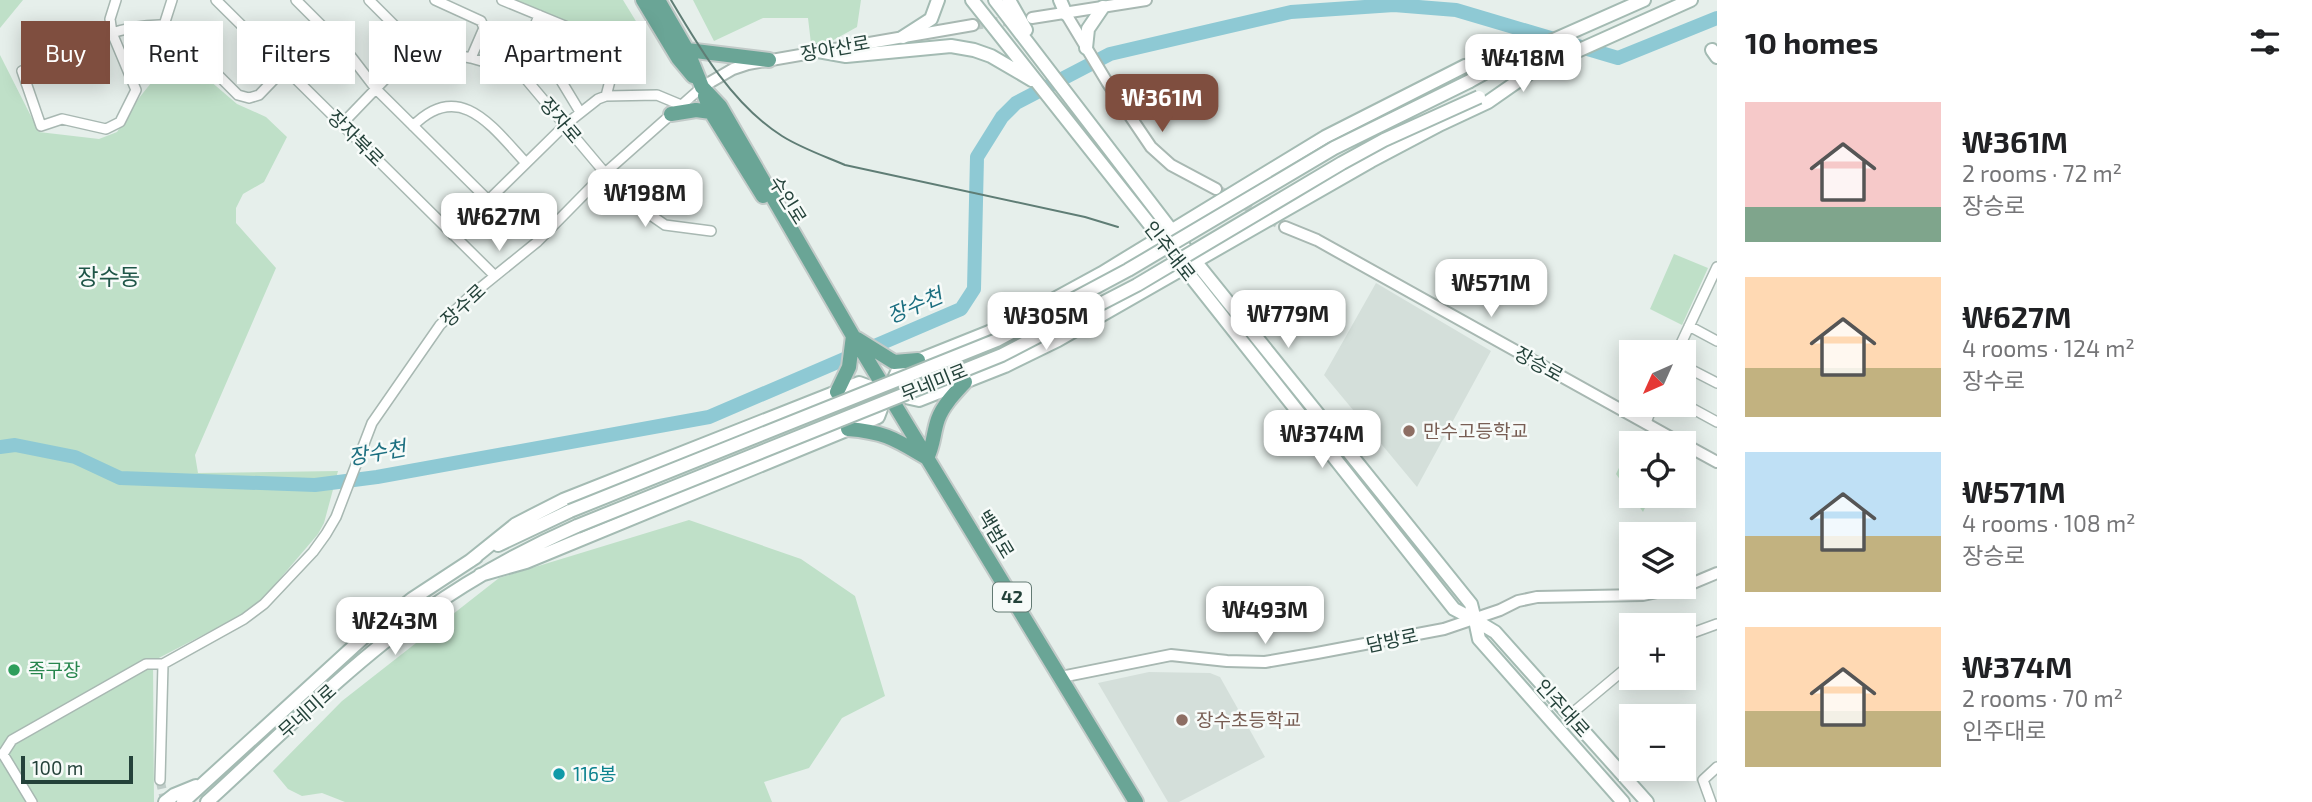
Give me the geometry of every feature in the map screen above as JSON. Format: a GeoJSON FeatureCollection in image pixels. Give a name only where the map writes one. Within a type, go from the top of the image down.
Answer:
{"type":"FeatureCollection","features":[{"type":"Feature","properties":{"kind":"main road","name":"수인로"},"geometry":{"type":"LineString","coordinates":[[643,0],[678,58],[720,106],[851,333]]}},
{"type":"Feature","properties":{"kind":"main road","name":"수인로"},"geometry":{"type":"LineString","coordinates":[[658,0],[687,50],[711,112],[887,393]]}},
{"type":"Feature","properties":{"kind":"main road"},"geometry":{"type":"LineString","coordinates":[[903,37],[931,19],[938,0]]}},
{"type":"Feature","properties":{"kind":"main road"},"geometry":{"type":"LineString","coordinates":[[972,0],[1036,82]]}},
{"type":"Feature","properties":{"kind":"main road"},"geometry":{"type":"LineString","coordinates":[[995,0],[1051,72]]}},
{"type":"Feature","properties":{"kind":"main road"},"geometry":{"type":"LineString","coordinates":[[1009,0],[1051,72]]}},
{"type":"Feature","properties":{"kind":"main road"},"geometry":{"type":"LineString","coordinates":[[1060,0],[1066,14]]}},
{"type":"Feature","properties":{"kind":"main road","name":"무네미로"},"geometry":{"type":"LineString","coordinates":[[183,802],[364,637],[412,600],[470,561],[518,534],[997,340],[1128,270],[1334,148],[1508,60],[1644,0]]}},
{"type":"Feature","properties":{"kind":"main road","name":"무네미로"},"geometry":{"type":"LineString","coordinates":[[212,799],[375,651],[423,613],[527,548],[1002,355],[1137,285],[1384,140],[1691,0]]}},
{"type":"Feature","properties":{"kind":"main road"},"geometry":{"type":"LineString","coordinates":[[1088,51],[1088,29],[1103,7]]}},
{"type":"Feature","properties":{"kind":"main road"},"geometry":{"type":"LineString","coordinates":[[818,51],[846,56],[931,47],[963,48],[991,56],[1036,82]]}},
{"type":"Feature","properties":{"kind":"main road"},"geometry":{"type":"LineString","coordinates":[[687,50],[769,60]]}},
{"type":"Feature","properties":{"kind":"main road"},"geometry":{"type":"LineString","coordinates":[[480,575],[526,562],[878,417],[899,368],[989,332],[1037,309],[1102,273],[1325,137],[1465,66],[1508,60]]}},
{"type":"Feature","properties":{"kind":"main road"},"geometry":{"type":"LineString","coordinates":[[470,561],[516,524],[563,500],[840,387],[859,383],[919,400],[1058,340],[1371,161],[1488,102],[1534,70]]}},
{"type":"Feature","properties":{"kind":"main road","name":"인주대로"},"geometry":{"type":"LineString","coordinates":[[1051,72],[1195,261],[1471,604],[1479,639],[1623,802]]}},
{"type":"Feature","properties":{"kind":"main road","name":"인주대로"},"geometry":{"type":"LineString","coordinates":[[1036,82],[1454,609],[1495,632],[1647,802]]}},
{"type":"Feature","properties":{"kind":"main road"},"geometry":{"type":"LineString","coordinates":[[676,109],[711,112]]}},
{"type":"Feature","properties":{"kind":"main road"},"geometry":{"type":"LineString","coordinates":[[851,333],[894,362],[918,360]]}},
{"type":"Feature","properties":{"kind":"main road"},"geometry":{"type":"LineString","coordinates":[[840,387],[849,367],[851,333]]}},
{"type":"Feature","properties":{"kind":"main road"},"geometry":{"type":"LineString","coordinates":[[849,429],[875,431],[889,436],[927,458],[934,445],[937,421],[945,405],[965,382]]}},
{"type":"Feature","properties":{"kind":"main road","name":"백범로"},"geometry":{"type":"LineString","coordinates":[[887,393],[1136,802]]}},
{"type":"Feature","properties":{"kind":"main road"},"geometry":{"type":"LineString","coordinates":[[165,802],[174,795],[206,781]]}},
{"type":"Feature","properties":{"kind":"street"},"geometry":{"type":"LineString","coordinates":[[116,0],[110,19],[111,33],[136,90],[120,122],[106,129],[62,119],[41,125],[22,71],[111,33],[124,31]]}},
{"type":"Feature","properties":{"kind":"street"},"geometry":{"type":"LineString","coordinates":[[165,21],[172,0]]}},
{"type":"Feature","properties":{"kind":"street","name":"장자북로"},"geometry":{"type":"LineString","coordinates":[[216,0],[237,21]]}},
{"type":"Feature","properties":{"kind":"street"},"geometry":{"type":"LineString","coordinates":[[296,0],[346,50],[376,89],[488,200]]}},
{"type":"Feature","properties":{"kind":"street"},"geometry":{"type":"LineString","coordinates":[[369,0],[390,21]]}},
{"type":"Feature","properties":{"kind":"street"},"geometry":{"type":"LineString","coordinates":[[435,0],[481,20],[484,28],[471,58]]}},
{"type":"Feature","properties":{"kind":"street"},"geometry":{"type":"LineString","coordinates":[[502,0],[618,50],[606,96]]}},
{"type":"Feature","properties":{"kind":"street"},"geometry":{"type":"LineString","coordinates":[[1032,18],[1146,0]]}},
{"type":"Feature","properties":{"kind":"street"},"geometry":{"type":"LineString","coordinates":[[1066,14],[1151,147],[1171,164],[1216,189]]}},
{"type":"Feature","properties":{"kind":"street"},"geometry":{"type":"LineString","coordinates":[[537,21],[539,15]]}},
{"type":"Feature","properties":{"kind":"street","name":"장아산로"},"geometry":{"type":"LineString","coordinates":[[702,87],[733,69],[769,60],[973,25]]}},
{"type":"Feature","properties":{"kind":"street"},"geometry":{"type":"LineString","coordinates":[[466,57],[480,60]]}},
{"type":"Feature","properties":{"kind":"street"},"geometry":{"type":"LineString","coordinates":[[223,80],[238,95],[249,98],[259,95],[270,84]]}},
{"type":"Feature","properties":{"kind":"street","name":"장자북로"},"geometry":{"type":"LineString","coordinates":[[301,84],[495,276]]}},
{"type":"Feature","properties":{"kind":"street"},"geometry":{"type":"LineString","coordinates":[[342,124],[381,84]]}},
{"type":"Feature","properties":{"kind":"street","name":"장자로"},"geometry":{"type":"LineString","coordinates":[[529,84],[605,173]]}},
{"type":"Feature","properties":{"kind":"street"},"geometry":{"type":"LineString","coordinates":[[563,84],[580,112]]}},
{"type":"Feature","properties":{"kind":"street","name":"장수로"},"geometry":{"type":"LineString","coordinates":[[1,754],[12,740],[146,664],[163,664],[244,619],[264,604],[326,534],[372,423],[439,326],[561,219],[605,173],[702,87]]}},
{"type":"Feature","properties":{"kind":"street"},"geometry":{"type":"LineString","coordinates":[[453,235],[565,125],[598,99],[606,96],[657,94],[676,109]]}},
{"type":"Feature","properties":{"kind":"street"},"geometry":{"type":"LineString","coordinates":[[413,126],[424,115],[437,108],[450,107],[472,112],[480,115],[526,163]]}},
{"type":"Feature","properties":{"kind":"street"},"geometry":{"type":"LineString","coordinates":[[605,173],[639,207],[665,225],[712,231]]}},
{"type":"Feature","properties":{"kind":"street","name":"장승로"},"geometry":{"type":"LineString","coordinates":[[1286,227],[1317,240],[1660,431]]}},
{"type":"Feature","properties":{"kind":"street"},"geometry":{"type":"LineString","coordinates":[[1683,340],[1717,267]]}},
{"type":"Feature","properties":{"kind":"street"},"geometry":{"type":"LineString","coordinates":[[1689,326],[1717,341]]}},
{"type":"Feature","properties":{"kind":"street"},"geometry":{"type":"LineString","coordinates":[[1696,372],[1717,383]]}},
{"type":"Feature","properties":{"kind":"street"},"geometry":{"type":"LineString","coordinates":[[1696,411],[1717,422]]}},
{"type":"Feature","properties":{"kind":"street"},"geometry":{"type":"LineString","coordinates":[[1646,423],[1648,417]]}},
{"type":"Feature","properties":{"kind":"street","name":"장승로"},"geometry":{"type":"LineString","coordinates":[[1696,451],[1717,463]]}},
{"type":"Feature","properties":{"kind":"street","name":"담방로"},"geometry":{"type":"LineString","coordinates":[[1060,677],[1171,654],[1227,661],[1265,662],[1374,644],[1475,620],[1518,601],[1537,597],[1643,595],[1686,586],[1717,573]]}},
{"type":"Feature","properties":{"kind":"street"},"geometry":{"type":"LineString","coordinates":[[1696,632],[1717,624]]}},
{"type":"Feature","properties":{"kind":"street"},"geometry":{"type":"LineString","coordinates":[[160,780],[163,664]]}},
{"type":"Feature","properties":{"kind":"street"},"geometry":{"type":"LineString","coordinates":[[1570,715],[1619,674]]}},
{"type":"Feature","properties":{"kind":"street"},"geometry":{"type":"LineString","coordinates":[[1,754],[32,802]]}},
{"type":"Feature","properties":{"kind":"street"},"geometry":{"type":"LineString","coordinates":[[1711,802],[1703,780],[1717,767]]}},
{"type":"Feature","properties":{"kind":"shaded area","name":"만수고등학교"},"geometry":{"type":"Polygon","coordinates":[[[1376,283],[1491,351],[1417,487],[1324,375],[1376,283]]]}},
{"type":"Feature","properties":{"kind":"shaded area","name":"장수초등학교"},"geometry":{"type":"Polygon","coordinates":[[[1149,672],[1210,673],[1220,677],[1265,757],[1179,802],[1168,802],[1098,683],[1149,672]]]}},
{"type":"Feature","properties":{"kind":"green space"},"geometry":{"type":"Polygon","coordinates":[[[0,0],[23,0],[0,28],[0,0]]]}},
{"type":"Feature","properties":{"kind":"green space"},"geometry":{"type":"Polygon","coordinates":[[[509,0],[623,0],[636,21],[560,21],[509,0]]]}},
{"type":"Feature","properties":{"kind":"green space"},"geometry":{"type":"Polygon","coordinates":[[[693,0],[861,0],[857,27],[812,52],[808,18],[763,18],[714,41],[693,0]]]}},
{"type":"Feature","properties":{"kind":"green space"},"geometry":{"type":"Polygon","coordinates":[[[0,55],[39,132],[99,139],[117,132],[150,84],[214,84],[237,104],[266,117],[287,137],[264,182],[243,194],[236,208],[236,223],[276,268],[195,455],[198,473],[338,471],[324,523],[318,534],[255,608],[153,661],[154,802],[0,802],[0,55]]]}},
{"type":"Feature","properties":{"kind":"green space"},"geometry":{"type":"Polygon","coordinates":[[[1674,254],[1708,268],[1682,325],[1650,309],[1674,254]]]}},
{"type":"Feature","properties":{"kind":"green space"},"geometry":{"type":"Polygon","coordinates":[[[689,520],[801,559],[855,596],[885,696],[842,718],[809,768],[764,782],[772,802],[345,802],[322,793],[302,796],[288,789],[273,771],[342,701],[499,578],[689,520]]]}},
{"type":"Feature","properties":{"kind":"waterway","name":"장수천"},"geometry":{"type":"LineString","coordinates":[[0,447],[15,445],[75,457],[120,478],[315,485],[377,477],[709,417],[961,309],[974,289],[977,157],[1002,117],[1016,103],[1110,54],[1291,12],[1394,5],[1456,10],[1618,58],[1717,18]]}},
{"type":"Feature","properties":{"kind":"tunnel"},"geometry":{"type":"LineString","coordinates":[[973,25],[1015,20]]}},
{"type":"Feature","properties":{"kind":"tunnel"},"geometry":{"type":"LineString","coordinates":[[1216,189],[1285,227]]}},
{"type":"Feature","properties":{"kind":"tunnel"},"geometry":{"type":"LineString","coordinates":[[160,780],[165,802]]}},
{"type":"Feature","properties":{"kind":"tram line"},"geometry":{"type":"LineString","coordinates":[[671,0],[706,56],[733,92],[764,123],[797,144],[845,165],[1085,217],[1118,227]]}},
{"type":"Feature","properties":{"kind":"place","name":"만수고등학교"},"geometry":{"type":"Point","coordinates":[1409,431]}},
{"type":"Feature","properties":{"kind":"place","name":"족구장"},"geometry":{"type":"Point","coordinates":[14,670]}},
{"type":"Feature","properties":{"kind":"place","name":"장수초등학교"},"geometry":{"type":"Point","coordinates":[1182,720]}},
{"type":"Feature","properties":{"kind":"place","name":"116봉"},"geometry":{"type":"Point","coordinates":[559,774]}},
{"type":"Feature","properties":{"kind":"district","name":"장수동"},"geometry":{"type":"Point","coordinates":[109,277]}}]}
